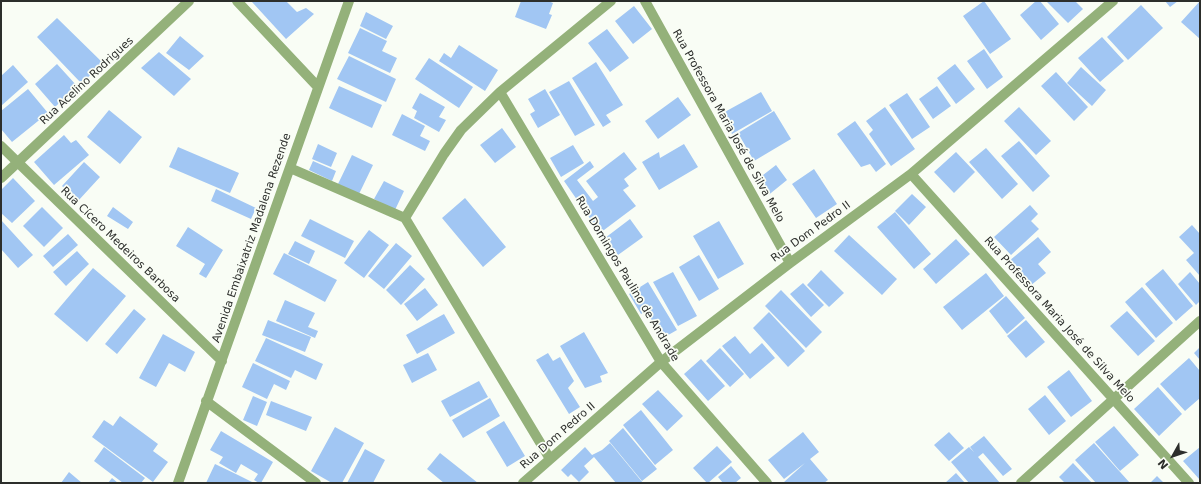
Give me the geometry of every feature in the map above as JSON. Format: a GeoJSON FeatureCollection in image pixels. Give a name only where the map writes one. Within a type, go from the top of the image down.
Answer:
{"type":"FeatureCollection","features":[{"type":"Feature","properties":{"kind":"street","name":"Rua Acelino Rodrigues"},"geometry":{"type":"LineString","coordinates":[[1,178],[189,1]]}},
{"type":"Feature","properties":{"kind":"street"},"geometry":{"type":"LineString","coordinates":[[237,1],[318,87]]}},
{"type":"Feature","properties":{"kind":"street","name":"Avenida Embaixatriz Madalena Rezende"},"geometry":{"type":"LineString","coordinates":[[178,483],[349,1]]}},
{"type":"Feature","properties":{"kind":"street"},"geometry":{"type":"LineString","coordinates":[[405,218],[460,130],[500,92],[610,1]]}},
{"type":"Feature","properties":{"kind":"street","name":"Rua Professora Maria José de Silva Melo"},"geometry":{"type":"LineString","coordinates":[[645,1],[790,262]]}},
{"type":"Feature","properties":{"kind":"street","name":"Rua Dom Pedro II"},"geometry":{"type":"LineString","coordinates":[[523,483],[661,362],[790,262],[911,174],[1113,1]]}},
{"type":"Feature","properties":{"kind":"street","name":"Rua Domingos Paulino de Andrade"},"geometry":{"type":"LineString","coordinates":[[500,92],[661,362],[767,483]]}},
{"type":"Feature","properties":{"kind":"street","name":"Rua Cícero Medeiros Barbosa"},"geometry":{"type":"LineString","coordinates":[[1,146],[222,361]]}},
{"type":"Feature","properties":{"kind":"street"},"geometry":{"type":"LineString","coordinates":[[290,168],[405,218],[550,459]]}},
{"type":"Feature","properties":{"kind":"street","name":"Rua Professora Maria José de Silva Melo"},"geometry":{"type":"LineString","coordinates":[[911,174],[1189,483]]}},
{"type":"Feature","properties":{"kind":"street"},"geometry":{"type":"LineString","coordinates":[[1021,483],[1200,321]]}},
{"type":"Feature","properties":{"kind":"street"},"geometry":{"type":"LineString","coordinates":[[206,401],[316,483]]}},
{"type":"Feature","properties":{"kind":"building"},"geometry":{"type":"Polygon","coordinates":[[[286,1],[297,12],[306,8],[314,14],[286,39],[252,2],[286,1]]]}},
{"type":"Feature","properties":{"kind":"building"},"geometry":{"type":"Polygon","coordinates":[[[521,1],[548,1],[553,3],[549,14],[552,15],[546,29],[515,17],[521,1]]]}},
{"type":"Feature","properties":{"kind":"building"},"geometry":{"type":"Polygon","coordinates":[[[984,1],[1011,39],[990,54],[963,16],[984,1]]]}},
{"type":"Feature","properties":{"kind":"building"},"geometry":{"type":"Polygon","coordinates":[[[1036,1],[1040,1],[1059,24],[1041,40],[1020,15],[1036,1]]]}},
{"type":"Feature","properties":{"kind":"building"},"geometry":{"type":"Polygon","coordinates":[[[1046,1],[1075,1],[1083,9],[1068,23],[1046,1]]]}},
{"type":"Feature","properties":{"kind":"building"},"geometry":{"type":"Polygon","coordinates":[[[1165,1],[1178,1],[1170,7],[1165,1]]]}},
{"type":"Feature","properties":{"kind":"building"},"geometry":{"type":"Polygon","coordinates":[[[1200,1],[1200,39],[1181,22],[1200,1]]]}},
{"type":"Feature","properties":{"kind":"building"},"geometry":{"type":"Polygon","coordinates":[[[1141,5],[1163,28],[1128,60],[1107,37],[1141,5]]]}},
{"type":"Feature","properties":{"kind":"building"},"geometry":{"type":"Polygon","coordinates":[[[634,6],[652,29],[633,44],[615,21],[634,6]]]}},
{"type":"Feature","properties":{"kind":"building"},"geometry":{"type":"Polygon","coordinates":[[[366,12],[393,26],[386,39],[360,26],[366,12]]]}},
{"type":"Feature","properties":{"kind":"building"},"geometry":{"type":"Polygon","coordinates":[[[57,18],[104,64],[81,83],[37,37],[57,18]]]}},
{"type":"Feature","properties":{"kind":"building"},"geometry":{"type":"Polygon","coordinates":[[[360,28],[387,41],[382,51],[397,58],[390,73],[348,53],[360,28]]]}},
{"type":"Feature","properties":{"kind":"building"},"geometry":{"type":"Polygon","coordinates":[[[607,29],[629,58],[610,72],[588,43],[607,29]]]}},
{"type":"Feature","properties":{"kind":"building"},"geometry":{"type":"Polygon","coordinates":[[[180,36],[204,56],[189,70],[166,53],[180,36]]]}},
{"type":"Feature","properties":{"kind":"building"},"geometry":{"type":"Polygon","coordinates":[[[1102,37],[1124,61],[1100,82],[1078,58],[1102,37]]]}},
{"type":"Feature","properties":{"kind":"building"},"geometry":{"type":"Polygon","coordinates":[[[459,45],[498,70],[485,91],[439,61],[444,53],[451,58],[459,45]]]}},
{"type":"Feature","properties":{"kind":"building"},"geometry":{"type":"Polygon","coordinates":[[[984,49],[1003,77],[987,89],[967,61],[984,49]]]}},
{"type":"Feature","properties":{"kind":"building"},"geometry":{"type":"Polygon","coordinates":[[[159,52],[191,79],[174,96],[141,68],[159,52]]]}},
{"type":"Feature","properties":{"kind":"building"},"geometry":{"type":"Polygon","coordinates":[[[349,56],[396,79],[386,102],[337,79],[349,56]]]}},
{"type":"Feature","properties":{"kind":"building"},"geometry":{"type":"Polygon","coordinates":[[[429,58],[473,87],[459,108],[415,79],[429,58]]]}},
{"type":"Feature","properties":{"kind":"building"},"geometry":{"type":"Polygon","coordinates":[[[596,62],[623,105],[606,115],[611,122],[603,127],[572,78],[596,62]]]}},
{"type":"Feature","properties":{"kind":"building"},"geometry":{"type":"Polygon","coordinates":[[[57,64],[77,86],[55,107],[35,84],[57,64]]]}},
{"type":"Feature","properties":{"kind":"building"},"geometry":{"type":"Polygon","coordinates":[[[955,64],[975,89],[956,104],[937,78],[955,64]]]}},
{"type":"Feature","properties":{"kind":"building"},"geometry":{"type":"Polygon","coordinates":[[[13,65],[28,82],[1,106],[1,76],[13,65]]]}},
{"type":"Feature","properties":{"kind":"building"},"geometry":{"type":"Polygon","coordinates":[[[1081,67],[1106,90],[1092,106],[1067,83],[1081,67]]]}},
{"type":"Feature","properties":{"kind":"building"},"geometry":{"type":"Polygon","coordinates":[[[1056,72],[1088,107],[1074,121],[1041,86],[1056,72]]]}},
{"type":"Feature","properties":{"kind":"building"},"geometry":{"type":"Polygon","coordinates":[[[569,81],[595,125],[575,136],[549,92],[569,81]]]}},
{"type":"Feature","properties":{"kind":"building"},"geometry":{"type":"Polygon","coordinates":[[[339,86],[382,105],[372,128],[329,108],[339,86]]]}},
{"type":"Feature","properties":{"kind":"building"},"geometry":{"type":"Polygon","coordinates":[[[937,86],[951,106],[933,119],[919,99],[937,86]]]}},
{"type":"Feature","properties":{"kind":"building"},"geometry":{"type":"Polygon","coordinates":[[[28,89],[48,113],[12,142],[1,129],[1,111],[28,89]]]}},
{"type":"Feature","properties":{"kind":"building"},"geometry":{"type":"Polygon","coordinates":[[[545,89],[560,115],[538,128],[530,114],[535,111],[528,99],[545,89]]]}},
{"type":"Feature","properties":{"kind":"building"},"geometry":{"type":"Polygon","coordinates":[[[761,92],[772,111],[732,134],[721,114],[761,92]]]}},
{"type":"Feature","properties":{"kind":"building"},"geometry":{"type":"Polygon","coordinates":[[[420,93],[445,107],[439,117],[446,120],[439,132],[414,118],[417,111],[412,108],[420,93]]]}},
{"type":"Feature","properties":{"kind":"building"},"geometry":{"type":"Polygon","coordinates":[[[907,93],[930,127],[912,139],[889,105],[907,93]]]}},
{"type":"Feature","properties":{"kind":"building"},"geometry":{"type":"Polygon","coordinates":[[[678,97],[691,115],[658,139],[645,121],[678,97]]]}},
{"type":"Feature","properties":{"kind":"building"},"geometry":{"type":"Polygon","coordinates":[[[885,107],[915,149],[891,166],[869,134],[873,130],[866,121],[885,107]]]}},
{"type":"Feature","properties":{"kind":"building"},"geometry":{"type":"Polygon","coordinates":[[[1019,107],[1051,141],[1036,155],[1004,121],[1019,107]]]}},
{"type":"Feature","properties":{"kind":"building"},"geometry":{"type":"Polygon","coordinates":[[[109,110],[142,137],[120,164],[87,137],[109,110]]]}},
{"type":"Feature","properties":{"kind":"building"},"geometry":{"type":"Polygon","coordinates":[[[774,111],[791,139],[754,161],[738,133],[774,111]]]}},
{"type":"Feature","properties":{"kind":"building"},"geometry":{"type":"Polygon","coordinates":[[[402,114],[425,126],[420,136],[430,141],[425,151],[392,135],[402,114]]]}},
{"type":"Feature","properties":{"kind":"building"},"geometry":{"type":"Polygon","coordinates":[[[855,121],[886,164],[876,172],[870,164],[861,167],[837,134],[855,121]]]}},
{"type":"Feature","properties":{"kind":"building"},"geometry":{"type":"Polygon","coordinates":[[[502,128],[516,147],[495,163],[480,145],[502,128]]]}},
{"type":"Feature","properties":{"kind":"building"},"geometry":{"type":"Polygon","coordinates":[[[64,135],[71,143],[76,140],[89,155],[54,185],[34,162],[64,135]]]}},
{"type":"Feature","properties":{"kind":"building"},"geometry":{"type":"Polygon","coordinates":[[[1019,141],[1050,176],[1033,192],[1001,156],[1019,141]]]}},
{"type":"Feature","properties":{"kind":"building"},"geometry":{"type":"Polygon","coordinates":[[[318,144],[337,153],[331,167],[312,159],[318,144]]]}},
{"type":"Feature","properties":{"kind":"building"},"geometry":{"type":"Polygon","coordinates":[[[684,144],[698,167],[659,190],[642,162],[659,152],[660,158],[684,144]]]}},
{"type":"Feature","properties":{"kind":"building"},"geometry":{"type":"Polygon","coordinates":[[[573,145],[584,163],[561,177],[550,158],[573,145]]]}},
{"type":"Feature","properties":{"kind":"building"},"geometry":{"type":"Polygon","coordinates":[[[178,147],[239,173],[230,193],[169,167],[178,147]]]}},
{"type":"Feature","properties":{"kind":"building"},"geometry":{"type":"Polygon","coordinates":[[[986,148],[1018,184],[1002,199],[969,162],[986,148]]]}},
{"type":"Feature","properties":{"kind":"building"},"geometry":{"type":"Polygon","coordinates":[[[624,152],[637,169],[624,179],[629,186],[623,190],[636,206],[600,233],[564,181],[590,161],[594,167],[577,180],[593,201],[598,197],[586,181],[624,152]]]}},
{"type":"Feature","properties":{"kind":"building"},"geometry":{"type":"Polygon","coordinates":[[[956,152],[975,172],[954,193],[934,172],[956,152]]]}},
{"type":"Feature","properties":{"kind":"building"},"geometry":{"type":"Polygon","coordinates":[[[352,155],[373,165],[359,194],[338,184],[352,155]]]}},
{"type":"Feature","properties":{"kind":"building"},"geometry":{"type":"Polygon","coordinates":[[[313,161],[336,171],[332,181],[309,170],[313,161]]]}},
{"type":"Feature","properties":{"kind":"building"},"geometry":{"type":"Polygon","coordinates":[[[84,162],[100,177],[78,201],[62,186],[84,162]]]}},
{"type":"Feature","properties":{"kind":"building"},"geometry":{"type":"Polygon","coordinates":[[[776,165],[787,180],[766,197],[754,182],[776,165]]]}},
{"type":"Feature","properties":{"kind":"building"},"geometry":{"type":"Polygon","coordinates":[[[814,169],[837,204],[816,218],[792,184],[814,169]]]}},
{"type":"Feature","properties":{"kind":"building"},"geometry":{"type":"Polygon","coordinates":[[[13,178],[35,201],[12,223],[1,213],[1,190],[13,178]]]}},
{"type":"Feature","properties":{"kind":"building"},"geometry":{"type":"Polygon","coordinates":[[[384,181],[404,191],[395,210],[374,199],[384,181]]]}},
{"type":"Feature","properties":{"kind":"building"},"geometry":{"type":"Polygon","coordinates":[[[216,189],[256,208],[251,219],[211,201],[216,189]]]}},
{"type":"Feature","properties":{"kind":"building"},"geometry":{"type":"Polygon","coordinates":[[[912,194],[926,207],[909,225],[895,211],[912,194]]]}},
{"type":"Feature","properties":{"kind":"building"},"geometry":{"type":"Polygon","coordinates":[[[465,198],[506,247],[483,267],[442,218],[465,198]]]}},
{"type":"Feature","properties":{"kind":"building"},"geometry":{"type":"Polygon","coordinates":[[[1030,205],[1038,214],[1031,221],[1039,229],[1011,255],[994,237],[1030,205]]]}},
{"type":"Feature","properties":{"kind":"building"},"geometry":{"type":"Polygon","coordinates":[[[42,207],[63,228],[44,247],[23,226],[42,207]]]}},
{"type":"Feature","properties":{"kind":"building"},"geometry":{"type":"Polygon","coordinates":[[[113,207],[133,222],[128,229],[107,216],[113,207]]]}},
{"type":"Feature","properties":{"kind":"building"},"geometry":{"type":"Polygon","coordinates":[[[895,212],[931,254],[914,269],[877,227],[895,212]]]}},
{"type":"Feature","properties":{"kind":"building"},"geometry":{"type":"Polygon","coordinates":[[[310,219],[354,241],[345,258],[301,236],[310,219]]]}},
{"type":"Feature","properties":{"kind":"building"},"geometry":{"type":"Polygon","coordinates":[[[630,219],[643,237],[618,255],[605,238],[630,219]]]}},
{"type":"Feature","properties":{"kind":"building"},"geometry":{"type":"Polygon","coordinates":[[[1,220],[33,255],[18,268],[1,249],[1,220]]]}},
{"type":"Feature","properties":{"kind":"building"},"geometry":{"type":"Polygon","coordinates":[[[719,221],[744,264],[718,279],[693,236],[719,221]]]}},
{"type":"Feature","properties":{"kind":"building"},"geometry":{"type":"Polygon","coordinates":[[[1192,225],[1200,234],[1200,276],[1186,260],[1194,253],[1179,237],[1192,225]]]}},
{"type":"Feature","properties":{"kind":"building"},"geometry":{"type":"Polygon","coordinates":[[[188,227],[223,250],[206,278],[199,274],[205,264],[176,246],[188,227]]]}},
{"type":"Feature","properties":{"kind":"building"},"geometry":{"type":"Polygon","coordinates":[[[369,230],[389,245],[364,278],[344,263],[369,230]]]}},
{"type":"Feature","properties":{"kind":"building"},"geometry":{"type":"Polygon","coordinates":[[[68,234],[78,245],[53,267],[43,256],[68,234]]]}},
{"type":"Feature","properties":{"kind":"building"},"geometry":{"type":"Polygon","coordinates":[[[849,235],[897,279],[882,295],[834,251],[849,235]]]}},
{"type":"Feature","properties":{"kind":"building"},"geometry":{"type":"Polygon","coordinates":[[[1038,237],[1051,252],[1038,264],[1046,273],[1030,286],[1009,261],[1038,237]]]}},
{"type":"Feature","properties":{"kind":"building"},"geometry":{"type":"Polygon","coordinates":[[[956,239],[970,254],[936,284],[923,269],[956,239]]]}},
{"type":"Feature","properties":{"kind":"building"},"geometry":{"type":"Polygon","coordinates":[[[295,241],[315,251],[309,264],[288,254],[295,241]]]}},
{"type":"Feature","properties":{"kind":"building"},"geometry":{"type":"Polygon","coordinates":[[[396,243],[412,256],[384,289],[368,276],[396,243]]]}},
{"type":"Feature","properties":{"kind":"building"},"geometry":{"type":"Polygon","coordinates":[[[77,251],[89,264],[66,286],[53,272],[77,251]]]}},
{"type":"Feature","properties":{"kind":"building"},"geometry":{"type":"Polygon","coordinates":[[[284,253],[337,280],[325,302],[273,274],[284,253]]]}},
{"type":"Feature","properties":{"kind":"building"},"geometry":{"type":"Polygon","coordinates":[[[699,255],[719,289],[699,301],[679,267],[699,255]]]}},
{"type":"Feature","properties":{"kind":"building"},"geometry":{"type":"Polygon","coordinates":[[[410,265],[425,279],[401,305],[386,290],[410,265]]]}},
{"type":"Feature","properties":{"kind":"building"},"geometry":{"type":"Polygon","coordinates":[[[93,268],[126,296],[87,342],[54,314],[93,268]]]}},
{"type":"Feature","properties":{"kind":"building"},"geometry":{"type":"Polygon","coordinates":[[[1163,269],[1193,306],[1176,321],[1145,284],[1163,269]]]}},
{"type":"Feature","properties":{"kind":"building"},"geometry":{"type":"Polygon","coordinates":[[[821,270],[844,293],[829,307],[807,285],[821,270]]]}},
{"type":"Feature","properties":{"kind":"building"},"geometry":{"type":"Polygon","coordinates":[[[673,272],[697,316],[678,326],[653,282],[673,272]]]}},
{"type":"Feature","properties":{"kind":"building"},"geometry":{"type":"Polygon","coordinates":[[[1190,272],[1200,284],[1200,301],[1196,305],[1178,284],[1190,272]]]}},
{"type":"Feature","properties":{"kind":"building"},"geometry":{"type":"Polygon","coordinates":[[[986,273],[1004,296],[962,330],[943,307],[986,273]]]}},
{"type":"Feature","properties":{"kind":"building"},"geometry":{"type":"Polygon","coordinates":[[[648,282],[677,330],[663,338],[646,311],[641,314],[629,294],[648,282]]]}},
{"type":"Feature","properties":{"kind":"building"},"geometry":{"type":"Polygon","coordinates":[[[803,283],[824,305],[811,317],[790,294],[803,283]]]}},
{"type":"Feature","properties":{"kind":"building"},"geometry":{"type":"Polygon","coordinates":[[[1142,287],[1173,323],[1156,338],[1125,302],[1142,287]]]}},
{"type":"Feature","properties":{"kind":"building"},"geometry":{"type":"Polygon","coordinates":[[[425,288],[438,305],[417,321],[404,304],[425,288]]]}},
{"type":"Feature","properties":{"kind":"building"},"geometry":{"type":"Polygon","coordinates":[[[781,290],[822,332],[806,348],[765,306],[781,290]]]}},
{"type":"Feature","properties":{"kind":"building"},"geometry":{"type":"Polygon","coordinates":[[[1006,296],[1025,318],[1007,334],[989,311],[1006,296]]]}},
{"type":"Feature","properties":{"kind":"building"},"geometry":{"type":"Polygon","coordinates":[[[285,300],[315,313],[308,327],[318,331],[315,338],[276,321],[285,300]]]}},
{"type":"Feature","properties":{"kind":"building"},"geometry":{"type":"Polygon","coordinates":[[[134,309],[146,319],[117,354],[105,344],[134,309]]]}},
{"type":"Feature","properties":{"kind":"building"},"geometry":{"type":"Polygon","coordinates":[[[1127,311],[1155,341],[1138,356],[1110,326],[1127,311]]]}},
{"type":"Feature","properties":{"kind":"building"},"geometry":{"type":"Polygon","coordinates":[[[769,312],[805,351],[788,367],[753,328],[769,312]]]}},
{"type":"Feature","properties":{"kind":"building"},"geometry":{"type":"Polygon","coordinates":[[[444,314],[455,333],[417,354],[406,335],[444,314]]]}},
{"type":"Feature","properties":{"kind":"building"},"geometry":{"type":"Polygon","coordinates":[[[268,320],[311,337],[305,352],[262,335],[268,320]]]}},
{"type":"Feature","properties":{"kind":"building"},"geometry":{"type":"Polygon","coordinates":[[[1026,320],[1045,342],[1026,358],[1007,336],[1026,320]]]}},
{"type":"Feature","properties":{"kind":"building"},"geometry":{"type":"Polygon","coordinates":[[[584,332],[608,373],[600,376],[602,382],[585,388],[560,346],[584,332]]]}},
{"type":"Feature","properties":{"kind":"building"},"geometry":{"type":"Polygon","coordinates":[[[163,334],[195,352],[185,372],[169,363],[156,387],[139,378],[163,334]]]}},
{"type":"Feature","properties":{"kind":"building"},"geometry":{"type":"Polygon","coordinates":[[[735,336],[750,354],[762,343],[775,358],[750,379],[722,346],[735,336]]]}},
{"type":"Feature","properties":{"kind":"building"},"geometry":{"type":"Polygon","coordinates":[[[266,338],[323,364],[316,380],[295,370],[291,378],[255,361],[266,338]]]}},
{"type":"Feature","properties":{"kind":"building"},"geometry":{"type":"Polygon","coordinates":[[[1200,347],[1200,360],[1194,353],[1200,347]]]}},
{"type":"Feature","properties":{"kind":"building"},"geometry":{"type":"Polygon","coordinates":[[[720,348],[744,374],[730,387],[706,361],[720,348]]]}},
{"type":"Feature","properties":{"kind":"building"},"geometry":{"type":"Polygon","coordinates":[[[428,353],[437,370],[412,383],[403,365],[428,353]]]}},
{"type":"Feature","properties":{"kind":"building"},"geometry":{"type":"Polygon","coordinates":[[[548,353],[553,361],[560,357],[574,381],[568,388],[580,407],[569,414],[536,360],[548,353]]]}},
{"type":"Feature","properties":{"kind":"building"},"geometry":{"type":"Polygon","coordinates":[[[1189,358],[1200,371],[1200,398],[1185,411],[1160,384],[1189,358]]]}},
{"type":"Feature","properties":{"kind":"building"},"geometry":{"type":"Polygon","coordinates":[[[701,359],[725,386],[708,401],[684,374],[701,359]]]}},
{"type":"Feature","properties":{"kind":"building"},"geometry":{"type":"Polygon","coordinates":[[[253,363],[290,381],[286,390],[274,384],[267,399],[242,387],[253,363]]]}},
{"type":"Feature","properties":{"kind":"building"},"geometry":{"type":"Polygon","coordinates":[[[1069,370],[1092,401],[1071,417],[1047,387],[1069,370]]]}},
{"type":"Feature","properties":{"kind":"building"},"geometry":{"type":"Polygon","coordinates":[[[479,381],[488,397],[450,417],[441,401],[479,381]]]}},
{"type":"Feature","properties":{"kind":"building"},"geometry":{"type":"Polygon","coordinates":[[[1158,387],[1182,414],[1159,436],[1134,409],[1158,387]]]}},
{"type":"Feature","properties":{"kind":"building"},"geometry":{"type":"Polygon","coordinates":[[[658,390],[683,416],[667,431],[642,404],[658,390]]]}},
{"type":"Feature","properties":{"kind":"building"},"geometry":{"type":"Polygon","coordinates":[[[1045,395],[1066,421],[1049,435],[1028,409],[1045,395]]]}},
{"type":"Feature","properties":{"kind":"building"},"geometry":{"type":"Polygon","coordinates":[[[253,396],[267,402],[257,426],[243,420],[253,396]]]}},
{"type":"Feature","properties":{"kind":"building"},"geometry":{"type":"Polygon","coordinates":[[[490,398],[500,416],[463,438],[452,420],[490,398]]]}},
{"type":"Feature","properties":{"kind":"building"},"geometry":{"type":"Polygon","coordinates":[[[271,401],[312,417],[306,431],[266,415],[271,401]]]}},
{"type":"Feature","properties":{"kind":"building"},"geometry":{"type":"Polygon","coordinates":[[[641,410],[673,450],[655,465],[623,425],[641,410]]]}},
{"type":"Feature","properties":{"kind":"building"},"geometry":{"type":"Polygon","coordinates":[[[120,416],[158,444],[153,451],[168,462],[153,482],[92,437],[104,420],[113,426],[120,416]]]}},
{"type":"Feature","properties":{"kind":"building"},"geometry":{"type":"Polygon","coordinates":[[[504,421],[525,456],[507,467],[486,432],[504,421]]]}},
{"type":"Feature","properties":{"kind":"building"},"geometry":{"type":"Polygon","coordinates":[[[1114,426],[1139,455],[1120,471],[1095,442],[1114,426]]]}},
{"type":"Feature","properties":{"kind":"building"},"geometry":{"type":"Polygon","coordinates":[[[335,427],[364,443],[342,483],[332,483],[311,471],[335,427]]]}},
{"type":"Feature","properties":{"kind":"building"},"geometry":{"type":"Polygon","coordinates":[[[623,428],[657,469],[642,481],[609,441],[623,428]]]}},
{"type":"Feature","properties":{"kind":"building"},"geometry":{"type":"Polygon","coordinates":[[[221,431],[273,462],[261,483],[254,480],[258,474],[241,464],[236,473],[219,463],[223,457],[210,450],[221,431]]]}},
{"type":"Feature","properties":{"kind":"building"},"geometry":{"type":"Polygon","coordinates":[[[803,432],[819,452],[810,459],[828,480],[824,483],[785,483],[784,482],[805,463],[784,479],[768,460],[803,432]]]}},
{"type":"Feature","properties":{"kind":"building"},"geometry":{"type":"Polygon","coordinates":[[[949,432],[964,448],[949,461],[934,445],[949,432]]]}},
{"type":"Feature","properties":{"kind":"building"},"geometry":{"type":"Polygon","coordinates":[[[984,436],[1012,469],[1003,476],[983,453],[978,457],[1000,483],[969,483],[951,462],[969,447],[974,452],[970,447],[984,436]]]}},
{"type":"Feature","properties":{"kind":"building"},"geometry":{"type":"Polygon","coordinates":[[[610,443],[643,483],[616,483],[594,457],[584,466],[589,472],[579,482],[571,474],[568,477],[561,470],[585,447],[592,455],[602,450],[610,443]]]}},
{"type":"Feature","properties":{"kind":"building"},"geometry":{"type":"Polygon","coordinates":[[[1094,443],[1130,483],[1096,483],[1075,460],[1094,443]]]}},
{"type":"Feature","properties":{"kind":"building"},"geometry":{"type":"Polygon","coordinates":[[[717,446],[732,462],[707,483],[693,468],[717,446]]]}},
{"type":"Feature","properties":{"kind":"building"},"geometry":{"type":"Polygon","coordinates":[[[104,447],[145,478],[141,483],[123,483],[94,461],[104,447]]]}},
{"type":"Feature","properties":{"kind":"building"},"geometry":{"type":"Polygon","coordinates":[[[1200,447],[1200,480],[1183,461],[1200,447]]]}},
{"type":"Feature","properties":{"kind":"building"},"geometry":{"type":"Polygon","coordinates":[[[365,449],[385,460],[373,483],[347,483],[365,449]]]}},
{"type":"Feature","properties":{"kind":"building"},"geometry":{"type":"Polygon","coordinates":[[[440,453],[478,483],[444,483],[427,469],[440,453]]]}},
{"type":"Feature","properties":{"kind":"building"},"geometry":{"type":"Polygon","coordinates":[[[1073,463],[1092,483],[1065,483],[1059,477],[1073,463]]]}},
{"type":"Feature","properties":{"kind":"building"},"geometry":{"type":"Polygon","coordinates":[[[215,464],[238,475],[254,483],[206,483],[215,464]]]}},
{"type":"Feature","properties":{"kind":"building"},"geometry":{"type":"Polygon","coordinates":[[[731,466],[741,478],[735,483],[723,483],[718,477],[731,466]]]}},
{"type":"Feature","properties":{"kind":"building"},"geometry":{"type":"Polygon","coordinates":[[[69,472],[82,483],[61,483],[69,472]]]}},
{"type":"Feature","properties":{"kind":"building"},"geometry":{"type":"Polygon","coordinates":[[[956,473],[965,483],[945,483],[956,473]]]}},
{"type":"Feature","properties":{"kind":"building"},"geometry":{"type":"Polygon","coordinates":[[[1157,476],[1164,483],[1150,483],[1157,476]]]}},
{"type":"Feature","properties":{"kind":"building"},"geometry":{"type":"Polygon","coordinates":[[[112,478],[118,483],[108,483],[112,478]]]}}]}
